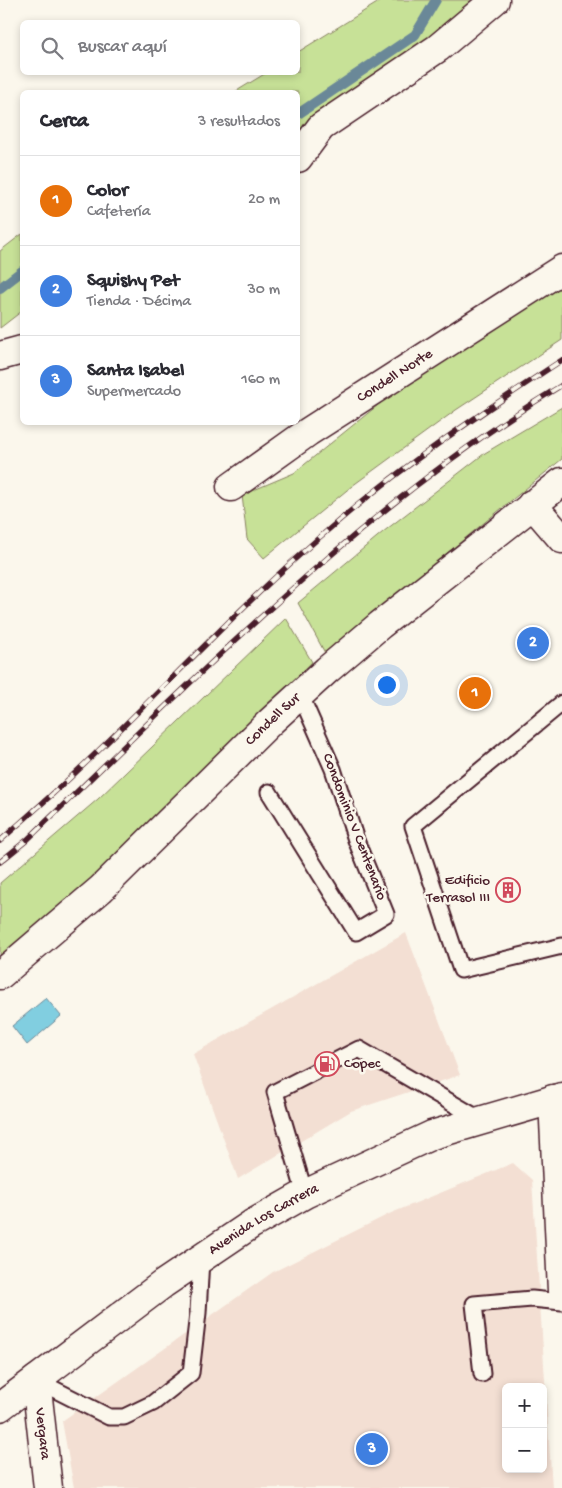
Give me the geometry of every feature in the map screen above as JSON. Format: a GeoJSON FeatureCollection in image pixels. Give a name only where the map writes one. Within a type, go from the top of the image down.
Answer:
{"type":"FeatureCollection","features":[{"type":"Feature","properties":{"kind":"street"},"geometry":{"type":"LineString","coordinates":[[300,155],[321,127],[438,48],[495,0]]}},
{"type":"Feature","properties":{"kind":"street","name":"Condell Norte"},"geometry":{"type":"LineString","coordinates":[[231,487],[308,432],[562,269]]}},
{"type":"Feature","properties":{"kind":"street"},"geometry":{"type":"LineString","coordinates":[[0,356],[20,351]]}},
{"type":"Feature","properties":{"kind":"street","name":"Condell Sur"},"geometry":{"type":"LineString","coordinates":[[0,975],[101,889],[300,694],[380,625],[562,482]]}},
{"type":"Feature","properties":{"kind":"street"},"geometry":{"type":"LineString","coordinates":[[532,504],[562,539]]}},
{"type":"Feature","properties":{"kind":"street"},"geometry":{"type":"LineString","coordinates":[[558,1098],[562,1291]]}},
{"type":"Feature","properties":{"kind":"street","name":"Avenida Los Carrera"},"geometry":{"type":"LineString","coordinates":[[0,1407],[163,1284],[252,1224],[305,1194],[432,1135],[558,1098]]}},
{"type":"Feature","properties":{"kind":"street","name":"Vergara"},"geometry":{"type":"LineString","coordinates":[[36,1380],[48,1488]]}},
{"type":"Feature","properties":{"kind":"lane","name":"Condominio V Centenario"},"geometry":{"type":"LineString","coordinates":[[269,792],[356,932],[386,914],[356,840],[333,769],[300,694]]}},
{"type":"Feature","properties":{"kind":"lane"},"geometry":{"type":"LineString","coordinates":[[562,703],[413,826],[461,970],[562,946]]}},
{"type":"Feature","properties":{"kind":"lane"},"geometry":{"type":"LineString","coordinates":[[305,1194],[275,1092],[359,1048],[481,1120]]}},
{"type":"Feature","properties":{"kind":"lane"},"geometry":{"type":"LineString","coordinates":[[36,1380],[109,1417],[124,1417],[153,1403],[191,1373],[198,1313],[201,1259]]}},
{"type":"Feature","properties":{"kind":"lane"},"geometry":{"type":"LineString","coordinates":[[482,1374],[474,1304],[532,1299],[562,1302]]}},
{"type":"Feature","properties":{"kind":"shaded area","name":"Copec"},"geometry":{"type":"Polygon","coordinates":[[[406,933],[460,1075],[351,1111],[238,1179],[193,1054],[406,933]]]}},
{"type":"Feature","properties":{"kind":"shaded area"},"geometry":{"type":"Polygon","coordinates":[[[513,1163],[532,1180],[545,1383],[502,1383],[502,1473],[547,1473],[547,1411],[552,1488],[74,1488],[62,1421],[273,1272],[389,1214],[513,1163]]]}},
{"type":"Feature","properties":{"kind":"green space"},"geometry":{"type":"Polygon","coordinates":[[[382,0],[492,0],[300,159],[300,90],[238,90],[263,75],[300,75],[300,51],[382,0]]]}},
{"type":"Feature","properties":{"kind":"green space"},"geometry":{"type":"Polygon","coordinates":[[[20,236],[20,313],[0,328],[0,251],[20,236]]]}},
{"type":"Feature","properties":{"kind":"green space"},"geometry":{"type":"Polygon","coordinates":[[[562,280],[562,340],[456,410],[352,486],[264,558],[247,539],[242,495],[294,473],[399,388],[562,280]]]}},
{"type":"Feature","properties":{"kind":"green space"},"geometry":{"type":"Polygon","coordinates":[[[562,407],[562,459],[325,653],[298,603],[383,532],[485,453],[562,407]]]}},
{"type":"Feature","properties":{"kind":"green space"},"geometry":{"type":"Polygon","coordinates":[[[286,618],[312,662],[81,889],[0,959],[0,883],[98,799],[286,618]]]}},
{"type":"Feature","properties":{"kind":"water"},"geometry":{"type":"Polygon","coordinates":[[[46,998],[61,1016],[27,1045],[12,1026],[46,998]]]}},
{"type":"Feature","properties":{"kind":"waterway"},"geometry":{"type":"LineString","coordinates":[[300,113],[415,35],[436,0]]}},
{"type":"Feature","properties":{"kind":"waterway"},"geometry":{"type":"LineString","coordinates":[[0,288],[20,273]]}},
{"type":"Feature","properties":{"kind":"railway"},"geometry":{"type":"LineString","coordinates":[[0,841],[106,744],[268,584],[335,524],[417,459],[562,360]]}},
{"type":"Feature","properties":{"kind":"railway"},"geometry":{"type":"LineString","coordinates":[[0,862],[27,840],[217,657],[349,540],[418,484],[489,432],[562,385]]}},
{"type":"Feature","properties":{"kind":"place","name":"Squishy Pet"},"geometry":{"type":"Point","coordinates":[533,643]}},
{"type":"Feature","properties":{"kind":"place","name":"Color"},"geometry":{"type":"Point","coordinates":[475,693]}},
{"type":"Feature","properties":{"kind":"place","name":"Edificio Terrasol III"},"geometry":{"type":"Point","coordinates":[508,890]}},
{"type":"Feature","properties":{"kind":"place","name":"Copec"},"geometry":{"type":"Point","coordinates":[327,1064]}},
{"type":"Feature","properties":{"kind":"place","name":"Santa Isabel"},"geometry":{"type":"Point","coordinates":[372,1449]}}]}
